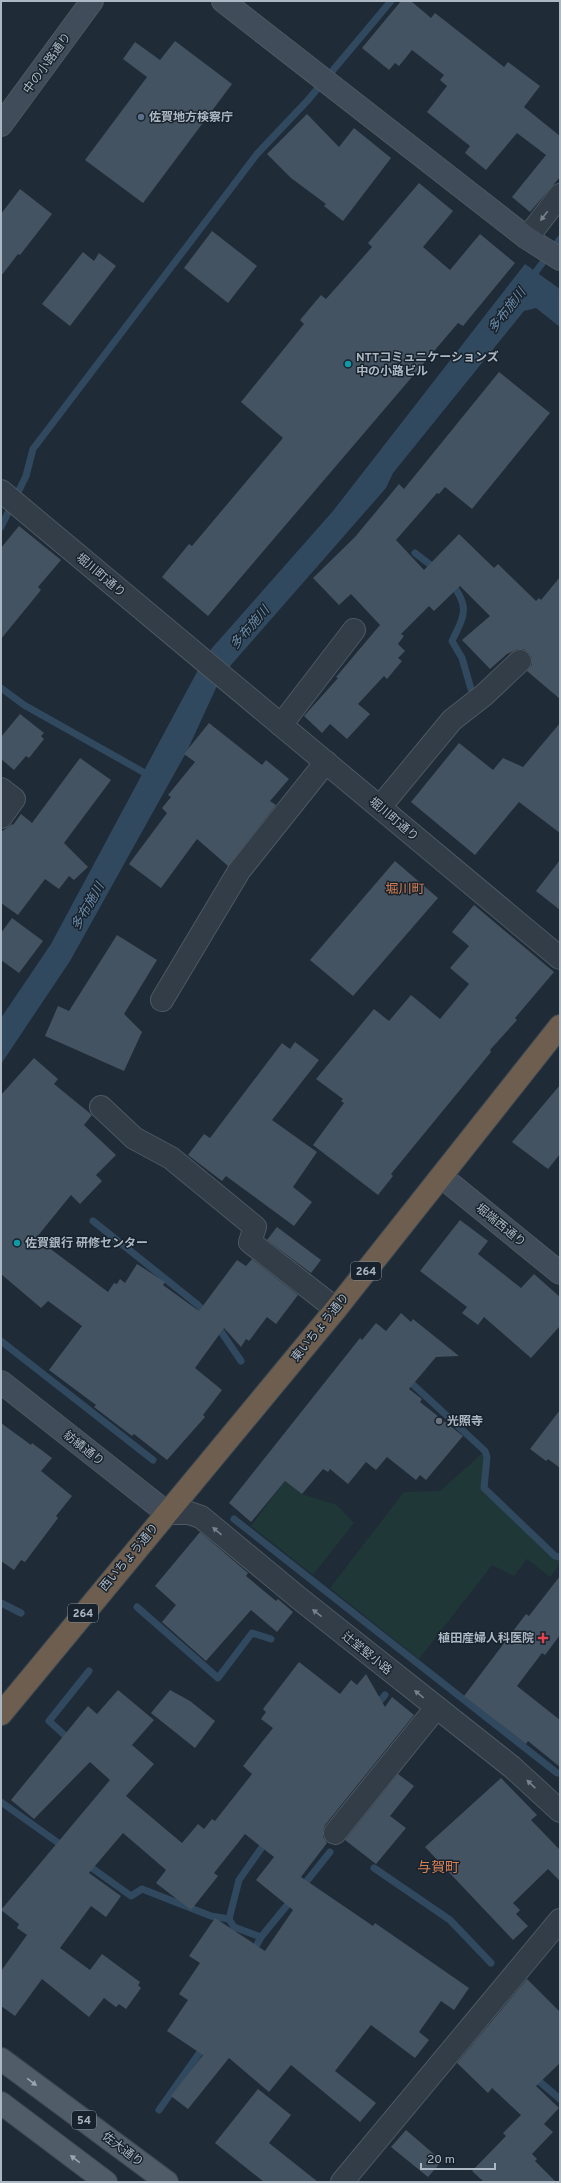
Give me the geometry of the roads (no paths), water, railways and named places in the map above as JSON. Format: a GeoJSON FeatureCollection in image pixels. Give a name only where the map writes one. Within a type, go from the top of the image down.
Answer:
{"type":"FeatureCollection","features":[{"type":"Feature","properties":{"kind":"highway","name":"東いちょう通り"},"geometry":{"type":"LineString","coordinates":[[167,1513],[336,1309],[560,1026]]}},
{"type":"Feature","properties":{"kind":"highway","name":"西いちょう通り"},"geometry":{"type":"LineString","coordinates":[[5,1702],[167,1513]]}},
{"type":"Feature","properties":{"kind":"main road","name":"佐大通り"},"geometry":{"type":"LineString","coordinates":[[1,2059],[167,2182]]}},
{"type":"Feature","properties":{"kind":"main road"},"geometry":{"type":"LineString","coordinates":[[1,2103],[106,2182]]}},
{"type":"Feature","properties":{"kind":"street","name":"中の小路通り"},"geometry":{"type":"LineString","coordinates":[[1,125],[92,1]]}},
{"type":"Feature","properties":{"kind":"street"},"geometry":{"type":"LineString","coordinates":[[223,1],[323,81],[532,241],[560,258]]}},
{"type":"Feature","properties":{"kind":"street"},"geometry":{"type":"LineString","coordinates":[[532,241],[560,195]]}},
{"type":"Feature","properties":{"kind":"street","name":"堀川町通り"},"geometry":{"type":"LineString","coordinates":[[10,498],[560,958]]}},
{"type":"Feature","properties":{"kind":"street"},"geometry":{"type":"LineString","coordinates":[[281,724],[354,630]]}},
{"type":"Feature","properties":{"kind":"street"},"geometry":{"type":"LineString","coordinates":[[380,807],[452,720],[484,695],[520,661]]}},
{"type":"Feature","properties":{"kind":"street"},"geometry":{"type":"LineString","coordinates":[[162,1000],[239,871],[326,762]]}},
{"type":"Feature","properties":{"kind":"street"},"geometry":{"type":"LineString","coordinates":[[1,789],[14,799],[1,817]]}},
{"type":"Feature","properties":{"kind":"street"},"geometry":{"type":"LineString","coordinates":[[101,1107],[134,1138],[170,1158],[255,1227],[250,1242],[336,1309]]}},
{"type":"Feature","properties":{"kind":"street","name":"堀端西通り"},"geometry":{"type":"LineString","coordinates":[[442,1177],[560,1273]]}},
{"type":"Feature","properties":{"kind":"street","name":"紡績通り"},"geometry":{"type":"LineString","coordinates":[[1,1382],[167,1513]]}},
{"type":"Feature","properties":{"kind":"street","name":"辻堂竪小路"},"geometry":{"type":"LineString","coordinates":[[167,1513],[189,1513],[201,1517],[436,1708],[512,1767],[560,1811]]}},
{"type":"Feature","properties":{"kind":"street"},"geometry":{"type":"LineString","coordinates":[[335,1833],[436,1708]]}},
{"type":"Feature","properties":{"kind":"street"},"geometry":{"type":"LineString","coordinates":[[342,2182],[560,1920]]}},
{"type":"Feature","properties":{"kind":"water","name":"多布施川"},"geometry":{"type":"Polygon","coordinates":[[[525,264],[560,289],[560,327],[536,308],[524,311],[393,473],[386,488],[231,665],[216,688],[187,751],[70,961],[1,1064],[1,1018],[51,944],[198,670],[212,648],[333,511],[525,264]]]}},
{"type":"Feature","properties":{"kind":"waterway"},"geometry":{"type":"LineString","coordinates":[[1,527],[26,476],[33,449],[257,154],[308,100],[391,1]]}},
{"type":"Feature","properties":{"kind":"waterway"},"geometry":{"type":"LineString","coordinates":[[532,277],[560,239]]}},
{"type":"Feature","properties":{"kind":"waterway"},"geometry":{"type":"LineString","coordinates":[[415,553],[437,570]]}},
{"type":"Feature","properties":{"kind":"waterway"},"geometry":{"type":"LineString","coordinates":[[451,582],[461,598],[464,611],[452,641],[462,658],[471,689]]}},
{"type":"Feature","properties":{"kind":"waterway"},"geometry":{"type":"LineString","coordinates":[[1,688],[24,705],[152,777]]}},
{"type":"Feature","properties":{"kind":"waterway"},"geometry":{"type":"LineString","coordinates":[[93,1221],[198,1305],[207,1315]]}},
{"type":"Feature","properties":{"kind":"waterway"},"geometry":{"type":"LineString","coordinates":[[216,1324],[241,1361]]}},
{"type":"Feature","properties":{"kind":"waterway"},"geometry":{"type":"LineString","coordinates":[[1,1341],[153,1460]]}},
{"type":"Feature","properties":{"kind":"waterway"},"geometry":{"type":"LineString","coordinates":[[407,1379],[485,1451],[487,1457],[484,1488],[555,1556],[560,1557]]}},
{"type":"Feature","properties":{"kind":"waterway"},"geometry":{"type":"LineString","coordinates":[[234,1519],[557,1773],[560,1773]]}},
{"type":"Feature","properties":{"kind":"waterway"},"geometry":{"type":"LineString","coordinates":[[1,1603],[21,1613]]}},
{"type":"Feature","properties":{"kind":"waterway"},"geometry":{"type":"LineString","coordinates":[[137,1607],[218,1678],[252,1633],[271,1639]]}},
{"type":"Feature","properties":{"kind":"waterway"},"geometry":{"type":"LineString","coordinates":[[70,1740],[49,1721],[89,1671]]}},
{"type":"Feature","properties":{"kind":"waterway"},"geometry":{"type":"LineString","coordinates":[[375,1707],[385,1695]]}},
{"type":"Feature","properties":{"kind":"waterway"},"geometry":{"type":"LineString","coordinates":[[1,1802],[64,1847]]}},
{"type":"Feature","properties":{"kind":"waterway"},"geometry":{"type":"LineString","coordinates":[[261,1937],[234,1927],[229,1919],[239,1880],[267,1840]]}},
{"type":"Feature","properties":{"kind":"waterway"},"geometry":{"type":"LineString","coordinates":[[302,1887],[330,1852]]}},
{"type":"Feature","properties":{"kind":"waterway"},"geometry":{"type":"LineString","coordinates":[[85,1863],[131,1896],[142,1889],[211,1916],[229,1919]]}},
{"type":"Feature","properties":{"kind":"waterway"},"geometry":{"type":"LineString","coordinates":[[374,1868],[450,1920],[491,1963]]}},
{"type":"Feature","properties":{"kind":"waterway"},"geometry":{"type":"LineString","coordinates":[[253,1952],[261,1937],[293,1898]]}},
{"type":"Feature","properties":{"kind":"waterway"},"geometry":{"type":"LineString","coordinates":[[159,2110],[205,2045]]}},
{"type":"Feature","properties":{"kind":"waterway"},"geometry":{"type":"LineString","coordinates":[[533,2076],[560,2099]]}},
{"type":"Feature","properties":{"kind":"place","name":"佐賀地方検察庁"},"geometry":{"type":"Point","coordinates":[141,117]}},
{"type":"Feature","properties":{"kind":"place","name":"NTTコミュニケーションズ 中の小路ビル"},"geometry":{"type":"Point","coordinates":[348,364]}},
{"type":"Feature","properties":{"kind":"place","name":"佐賀銀行 研修センター"},"geometry":{"type":"Point","coordinates":[17,1243]}},
{"type":"Feature","properties":{"kind":"place","name":"光照寺"},"geometry":{"type":"Point","coordinates":[439,1421]}},
{"type":"Feature","properties":{"kind":"place","name":"植田産婦人科医院"},"geometry":{"type":"Point","coordinates":[543,1638]}},
{"type":"Feature","properties":{"kind":"district","name":"堀川町"},"geometry":{"type":"Point","coordinates":[405,888]}},
{"type":"Feature","properties":{"kind":"district","name":"与賀町"},"geometry":{"type":"Point","coordinates":[438,1867]}}]}
